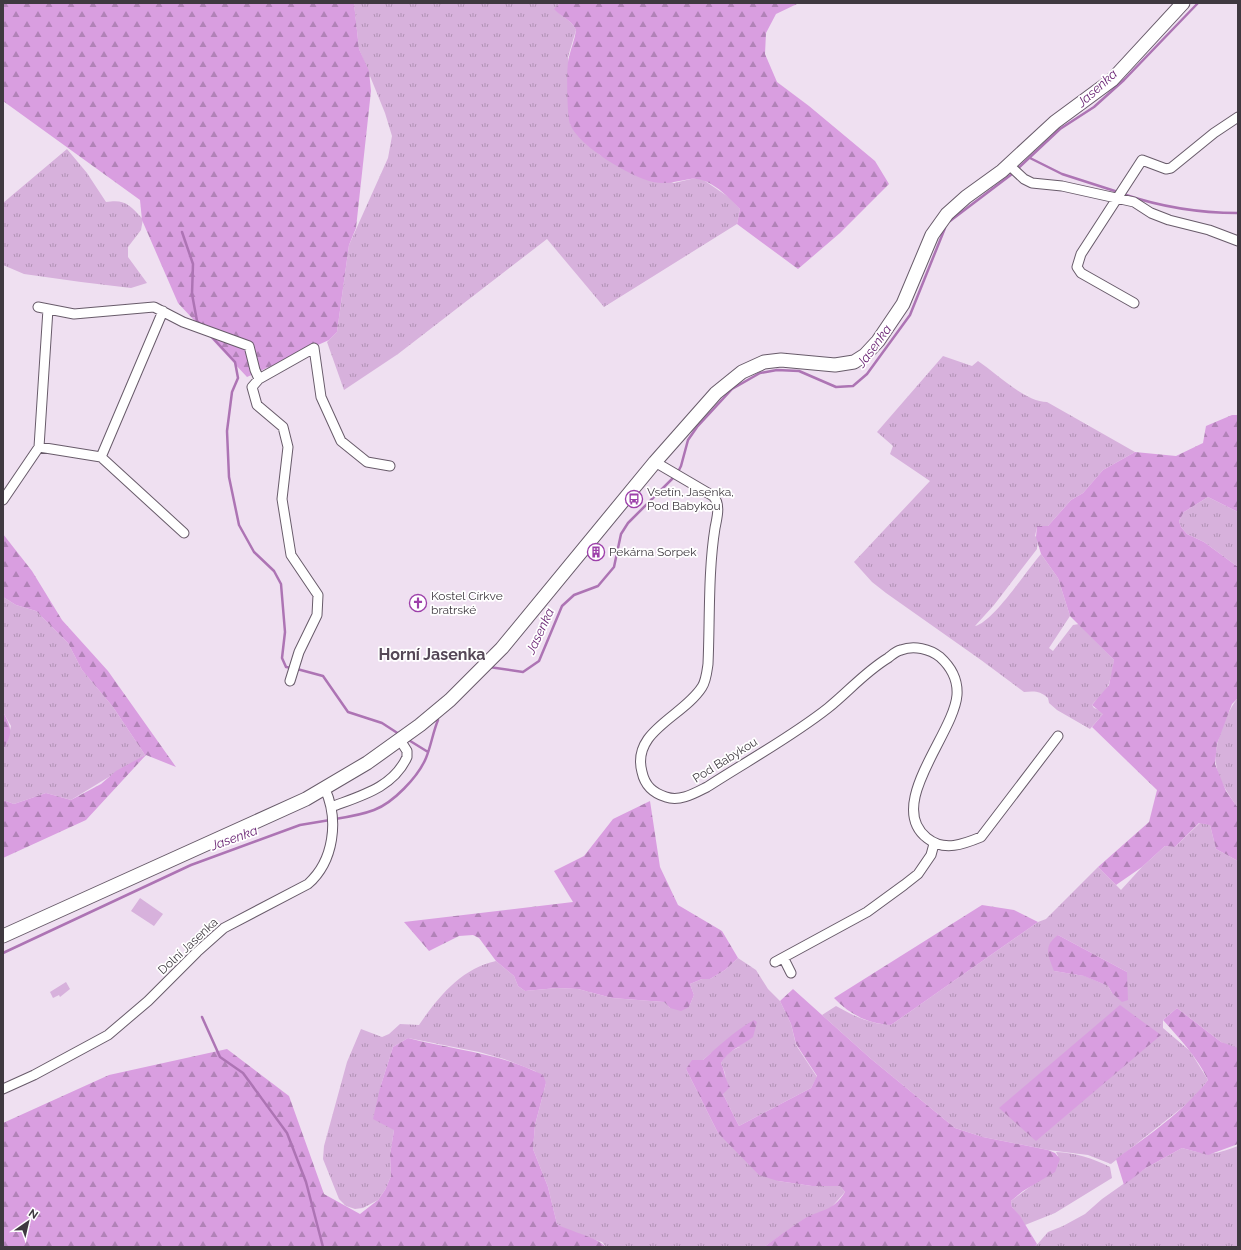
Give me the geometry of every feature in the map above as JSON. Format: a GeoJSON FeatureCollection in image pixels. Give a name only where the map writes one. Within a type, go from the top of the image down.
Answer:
{"type":"FeatureCollection","features":[{"type":"Feature","properties":{"kind":"street"},"geometry":{"type":"LineString","coordinates":[[3,936],[260,820],[324,789],[367,763],[403,738],[450,700],[497,653],[655,462],[716,393],[750,368],[764,362],[780,360],[827,365],[842,364],[854,362],[868,352],[903,304],[928,244],[941,220],[959,202],[1011,167],[1055,122],[1112,80],[1183,3]]}},
{"type":"Feature","properties":{"kind":"street"},"geometry":{"type":"LineString","coordinates":[[1134,303],[1081,273],[1077,267],[1081,254],[1142,160],[1166,170],[1171,168],[1214,133],[1238,117]]}},
{"type":"Feature","properties":{"kind":"street"},"geometry":{"type":"LineString","coordinates":[[1011,167],[1032,183],[1062,186],[1119,197],[1134,202],[1151,213],[1169,220],[1209,230],[1238,241]]}},
{"type":"Feature","properties":{"kind":"street"},"geometry":{"type":"LineString","coordinates":[[38,307],[74,314],[154,307],[183,322],[249,346],[255,370],[259,378]]}},
{"type":"Feature","properties":{"kind":"street"},"geometry":{"type":"LineString","coordinates":[[3,500],[39,447],[48,309]]}},
{"type":"Feature","properties":{"kind":"street"},"geometry":{"type":"LineString","coordinates":[[101,457],[163,312]]}},
{"type":"Feature","properties":{"kind":"street"},"geometry":{"type":"LineString","coordinates":[[290,681],[299,652],[317,616],[318,595],[291,555],[282,499],[288,447],[283,427],[257,405],[252,387],[259,378],[314,348],[321,397],[341,441],[367,462],[390,466]]}},
{"type":"Feature","properties":{"kind":"street"},"geometry":{"type":"LineString","coordinates":[[39,447],[101,457],[184,533]]}},
{"type":"Feature","properties":{"kind":"street","name":"Pod Babykou"},"geometry":{"type":"LineString","coordinates":[[655,462],[713,496],[718,505],[712,559],[708,664],[702,687],[648,738],[642,749],[639,761],[644,782],[650,789],[668,798],[691,795],[707,787],[828,708],[870,670],[901,649],[919,648],[932,651],[950,667],[954,676],[957,695],[949,720],[917,789],[912,810],[919,830],[934,844]]}},
{"type":"Feature","properties":{"kind":"street"},"geometry":{"type":"LineString","coordinates":[[775,962],[784,959],[867,912],[918,874],[931,855],[934,844],[947,846],[964,844],[981,837],[1058,736]]}},
{"type":"Feature","properties":{"kind":"street"},"geometry":{"type":"LineString","coordinates":[[331,807],[377,789],[388,781],[407,757],[407,751],[403,738]]}},
{"type":"Feature","properties":{"kind":"street","name":"Dolní Jasenka"},"geometry":{"type":"LineString","coordinates":[[3,1089],[34,1075],[108,1035],[148,1001],[197,952],[224,928],[308,884],[318,875],[325,862],[332,840],[333,826],[331,807],[324,789]]}},
{"type":"Feature","properties":{"kind":"street"},"geometry":{"type":"LineString","coordinates":[[784,959],[791,973]]}},
{"type":"Feature","properties":{"kind":"green space"},"geometry":{"type":"Polygon","coordinates":[[[3,3],[354,3],[359,49],[369,71],[371,91],[356,228],[349,245],[337,332],[329,340],[247,377],[178,303],[142,220],[140,200],[3,101],[3,3]]]}},
{"type":"Feature","properties":{"kind":"green space"},"geometry":{"type":"Polygon","coordinates":[[[354,3],[560,3],[555,9],[572,23],[576,30],[568,57],[570,124],[600,155],[674,183],[691,179],[702,179],[730,198],[740,209],[737,224],[604,307],[547,239],[398,354],[344,390],[327,342],[337,332],[349,245],[388,158],[392,136],[385,113],[359,49],[354,3]]]}},
{"type":"Feature","properties":{"kind":"green space"},"geometry":{"type":"Polygon","coordinates":[[[560,3],[799,3],[776,14],[766,33],[765,54],[777,82],[809,106],[875,161],[889,184],[840,233],[798,269],[737,224],[740,209],[730,198],[711,184],[697,179],[663,183],[643,179],[606,159],[583,142],[575,133],[569,119],[567,79],[568,62],[576,30],[572,23],[554,9],[560,3]]]}},
{"type":"Feature","properties":{"kind":"green space"},"geometry":{"type":"Polygon","coordinates":[[[67,149],[87,173],[106,202],[123,202],[143,219],[141,230],[128,247],[128,257],[147,283],[131,288],[81,282],[24,274],[3,265],[3,203],[67,149]]]}},
{"type":"Feature","properties":{"kind":"green space"},"geometry":{"type":"Polygon","coordinates":[[[943,356],[972,366],[978,361],[1020,392],[1038,401],[1047,402],[1135,452],[1103,470],[1083,493],[1071,500],[1048,526],[1037,527],[1035,536],[1038,538],[1037,549],[994,605],[975,626],[991,615],[1000,606],[1041,554],[1058,578],[1070,616],[1049,648],[1053,651],[1073,625],[1079,624],[1114,660],[1108,686],[1103,694],[1092,705],[1094,708],[1105,712],[1090,729],[1057,710],[1049,703],[1048,698],[1042,694],[1024,692],[886,593],[872,582],[854,562],[930,481],[890,454],[893,446],[877,432],[943,356]]]}},
{"type":"Feature","properties":{"kind":"green space"},"geometry":{"type":"Polygon","coordinates":[[[1232,415],[1238,415],[1238,512],[1208,497],[1184,512],[1179,521],[1181,527],[1187,534],[1204,542],[1238,567],[1238,698],[1232,704],[1217,744],[1215,764],[1226,791],[1238,808],[1238,861],[1216,849],[1210,825],[1199,823],[1175,847],[1165,846],[1142,867],[1116,885],[1098,867],[1149,822],[1157,790],[1092,727],[1103,714],[1092,705],[1109,685],[1114,660],[1070,616],[1058,578],[1041,554],[1036,537],[1037,526],[1048,526],[1071,500],[1083,493],[1103,470],[1135,452],[1176,456],[1203,443],[1206,426],[1232,415]]]}},
{"type":"Feature","properties":{"kind":"green space"},"geometry":{"type":"Polygon","coordinates":[[[1208,497],[1238,512],[1238,567],[1204,542],[1187,534],[1181,527],[1179,521],[1184,512],[1208,497]]]}},
{"type":"Feature","properties":{"kind":"green space"},"geometry":{"type":"Polygon","coordinates":[[[3,534],[32,571],[62,620],[108,671],[176,767],[146,755],[86,820],[3,858],[3,800],[14,804],[46,793],[71,800],[101,784],[116,771],[145,755],[113,707],[82,670],[68,643],[36,611],[16,605],[3,597],[3,534]]]}},
{"type":"Feature","properties":{"kind":"green space"},"geometry":{"type":"Polygon","coordinates":[[[3,597],[16,605],[36,611],[68,643],[82,670],[113,707],[145,755],[71,800],[46,793],[14,804],[3,800],[3,750],[7,742],[11,726],[3,712],[3,597]]]}},
{"type":"Feature","properties":{"kind":"green space"},"geometry":{"type":"Polygon","coordinates":[[[1238,698],[1238,808],[1221,782],[1217,770],[1216,757],[1219,739],[1225,720],[1238,698]]]}},
{"type":"Feature","properties":{"kind":"green space"},"geometry":{"type":"Polygon","coordinates":[[[3,712],[10,727],[10,735],[3,750],[3,712]]]}},
{"type":"Feature","properties":{"kind":"green space"},"geometry":{"type":"Polygon","coordinates":[[[650,801],[660,867],[678,905],[722,931],[738,958],[725,970],[710,979],[702,979],[690,984],[694,995],[689,1007],[681,1011],[670,1008],[664,1002],[612,998],[578,989],[557,988],[525,991],[518,986],[514,976],[496,961],[479,938],[473,935],[459,936],[429,951],[404,922],[573,902],[554,871],[584,856],[613,819],[650,801]]]}},
{"type":"Feature","properties":{"kind":"green space"},"geometry":{"type":"Polygon","coordinates":[[[1204,819],[1210,825],[1216,849],[1238,861],[1238,1051],[1221,1042],[1177,1008],[1163,1020],[1163,1028],[1190,1051],[1208,1080],[1193,1099],[1111,1164],[1088,1155],[1048,1150],[983,1137],[955,1128],[870,1058],[822,1015],[836,1006],[862,1019],[891,1025],[1038,922],[1046,919],[1098,867],[1121,890],[1142,867],[1165,846],[1175,847],[1204,819]],[[1058,935],[1054,971],[1085,976],[1108,986],[1112,993],[1127,972],[1058,935]]]}},
{"type":"Feature","properties":{"kind":"green space"},"geometry":{"type":"Polygon","coordinates":[[[140,898],[163,914],[154,926],[131,911],[140,898]]]}},
{"type":"Feature","properties":{"kind":"green space"},"geometry":{"type":"Polygon","coordinates":[[[982,905],[1014,910],[1038,922],[891,1025],[874,1023],[860,1017],[846,1009],[834,998],[982,905]]]}},
{"type":"Feature","properties":{"kind":"green space"},"geometry":{"type":"Polygon","coordinates":[[[1058,935],[1127,972],[1128,1000],[1122,1002],[1112,993],[1108,986],[1084,976],[1054,971],[1048,951],[1050,943],[1058,935]]]}},
{"type":"Feature","properties":{"kind":"green space"},"geometry":{"type":"Polygon","coordinates":[[[738,958],[756,970],[768,989],[780,1001],[791,1024],[796,1045],[817,1077],[811,1088],[739,1126],[723,1094],[726,1082],[725,1073],[721,1063],[729,1053],[740,1047],[711,1053],[703,1060],[686,1069],[718,1133],[778,1181],[812,1186],[840,1186],[845,1192],[830,1209],[804,1219],[764,1247],[606,1247],[602,1242],[570,1232],[557,1224],[548,1187],[533,1149],[535,1125],[546,1083],[535,1071],[504,1059],[479,1052],[408,1038],[393,1047],[380,1088],[394,1130],[390,1155],[391,1176],[385,1190],[378,1200],[363,1208],[355,1209],[346,1206],[339,1199],[323,1159],[324,1146],[347,1062],[361,1029],[382,1037],[389,1034],[400,1024],[419,1025],[434,1004],[452,985],[472,970],[496,961],[514,976],[518,986],[525,991],[557,988],[578,989],[612,998],[664,1002],[670,1008],[689,1007],[694,995],[690,984],[702,979],[710,979],[725,970],[738,958]]]}},
{"type":"Feature","properties":{"kind":"green space"},"geometry":{"type":"Polygon","coordinates":[[[66,982],[70,989],[60,997],[59,995],[53,998],[50,992],[66,982]]]}},
{"type":"Feature","properties":{"kind":"green space"},"geometry":{"type":"Polygon","coordinates":[[[793,989],[870,1058],[955,1128],[983,1137],[1048,1150],[1055,1153],[1060,1159],[1055,1172],[1023,1191],[1011,1201],[1012,1207],[1020,1216],[1037,1244],[1035,1247],[764,1247],[802,1220],[831,1207],[845,1192],[840,1186],[812,1186],[778,1181],[759,1175],[718,1133],[686,1069],[692,1060],[703,1060],[733,1034],[754,1020],[757,1022],[753,1037],[731,1052],[721,1063],[730,1087],[723,1094],[739,1126],[811,1088],[817,1076],[796,1044],[791,1024],[780,1001],[793,989]]]}},
{"type":"Feature","properties":{"kind":"green space"},"geometry":{"type":"Polygon","coordinates":[[[1120,1005],[1161,1035],[1036,1141],[999,1108],[1120,1005]]]}},
{"type":"Feature","properties":{"kind":"green space"},"geometry":{"type":"Polygon","coordinates":[[[1177,1008],[1221,1042],[1238,1048],[1238,1144],[1208,1155],[1182,1148],[1146,1168],[1124,1185],[1116,1159],[1177,1113],[1208,1080],[1182,1041],[1163,1020],[1177,1008]]]}},
{"type":"Feature","properties":{"kind":"green space"},"geometry":{"type":"Polygon","coordinates":[[[408,1038],[494,1057],[543,1075],[546,1083],[535,1125],[533,1149],[548,1187],[557,1224],[597,1240],[606,1247],[3,1247],[3,1123],[109,1075],[227,1049],[289,1096],[324,1194],[360,1214],[378,1200],[385,1190],[391,1176],[390,1155],[394,1130],[373,1119],[380,1088],[393,1047],[408,1038]]]}},
{"type":"Feature","properties":{"kind":"green space"},"geometry":{"type":"Polygon","coordinates":[[[1238,1146],[1238,1247],[1035,1247],[1048,1232],[1085,1214],[1102,1199],[1146,1168],[1182,1148],[1204,1153],[1216,1153],[1238,1146]]]}},
{"type":"Feature","properties":{"kind":"green space"},"geometry":{"type":"Polygon","coordinates":[[[1056,1152],[1077,1155],[1110,1167],[1112,1178],[1055,1213],[1025,1225],[1012,1207],[1011,1201],[1031,1186],[1058,1156],[1056,1152]]]}},
{"type":"Feature","properties":{"kind":"waterway","name":"Jasenka"},"geometry":{"type":"LineString","coordinates":[[950,221],[1012,174],[1060,129],[1094,107],[1124,80],[1198,3]]}},
{"type":"Feature","properties":{"kind":"waterway"},"geometry":{"type":"LineString","coordinates":[[1030,158],[1062,174],[1118,192]]}},
{"type":"Feature","properties":{"kind":"waterway"},"geometry":{"type":"LineString","coordinates":[[1123,194],[1166,206],[1208,212],[1238,213]]}},
{"type":"Feature","properties":{"kind":"waterway","name":"Jasenka"},"geometry":{"type":"LineString","coordinates":[[678,472],[688,440],[697,427],[732,389],[760,373],[777,370],[799,371],[836,387],[853,386],[867,374],[910,315],[945,228]]}},
{"type":"Feature","properties":{"kind":"waterway"},"geometry":{"type":"LineString","coordinates":[[182,232],[193,264],[192,294],[197,321],[200,324]]}},
{"type":"Feature","properties":{"kind":"waterway"},"geometry":{"type":"LineString","coordinates":[[210,335],[235,362],[238,378],[232,392],[227,431],[229,477],[239,525],[254,552],[274,571],[281,584],[285,632],[282,658],[286,667],[292,668]]}},
{"type":"Feature","properties":{"kind":"waterway","name":"Jasenka"},"geometry":{"type":"LineString","coordinates":[[489,667],[523,672],[539,661],[562,606],[574,595],[598,586],[614,567],[621,534],[628,523],[675,476]]}},
{"type":"Feature","properties":{"kind":"waterway"},"geometry":{"type":"LineString","coordinates":[[297,669],[323,676],[348,712],[382,723],[399,734]]}},
{"type":"Feature","properties":{"kind":"waterway","name":"Jasenka"},"geometry":{"type":"LineString","coordinates":[[335,819],[359,815],[374,810],[389,802],[397,795],[411,781],[426,758],[438,720]]}},
{"type":"Feature","properties":{"kind":"waterway"},"geometry":{"type":"LineString","coordinates":[[407,739],[428,752]]}},
{"type":"Feature","properties":{"kind":"waterway","name":"Jasenka"},"geometry":{"type":"LineString","coordinates":[[3,953],[191,865],[300,825],[330,820]]}},
{"type":"Feature","properties":{"kind":"waterway"},"geometry":{"type":"LineString","coordinates":[[202,1017],[220,1057],[243,1073],[287,1133],[306,1182],[323,1247]]}},
{"type":"Feature","properties":{"kind":"place","name":"Vsetín, Jasenka, Pod Babykou"},"geometry":{"type":"Point","coordinates":[634,499]}},
{"type":"Feature","properties":{"kind":"place","name":"Pekárna Sorpek"},"geometry":{"type":"Point","coordinates":[596,552]}},
{"type":"Feature","properties":{"kind":"place","name":"Kostel Církve bratrské"},"geometry":{"type":"Point","coordinates":[418,603]}},
{"type":"Feature","properties":{"kind":"district","name":"Horní Jasenka"},"geometry":{"type":"Point","coordinates":[432,654]}}]}
